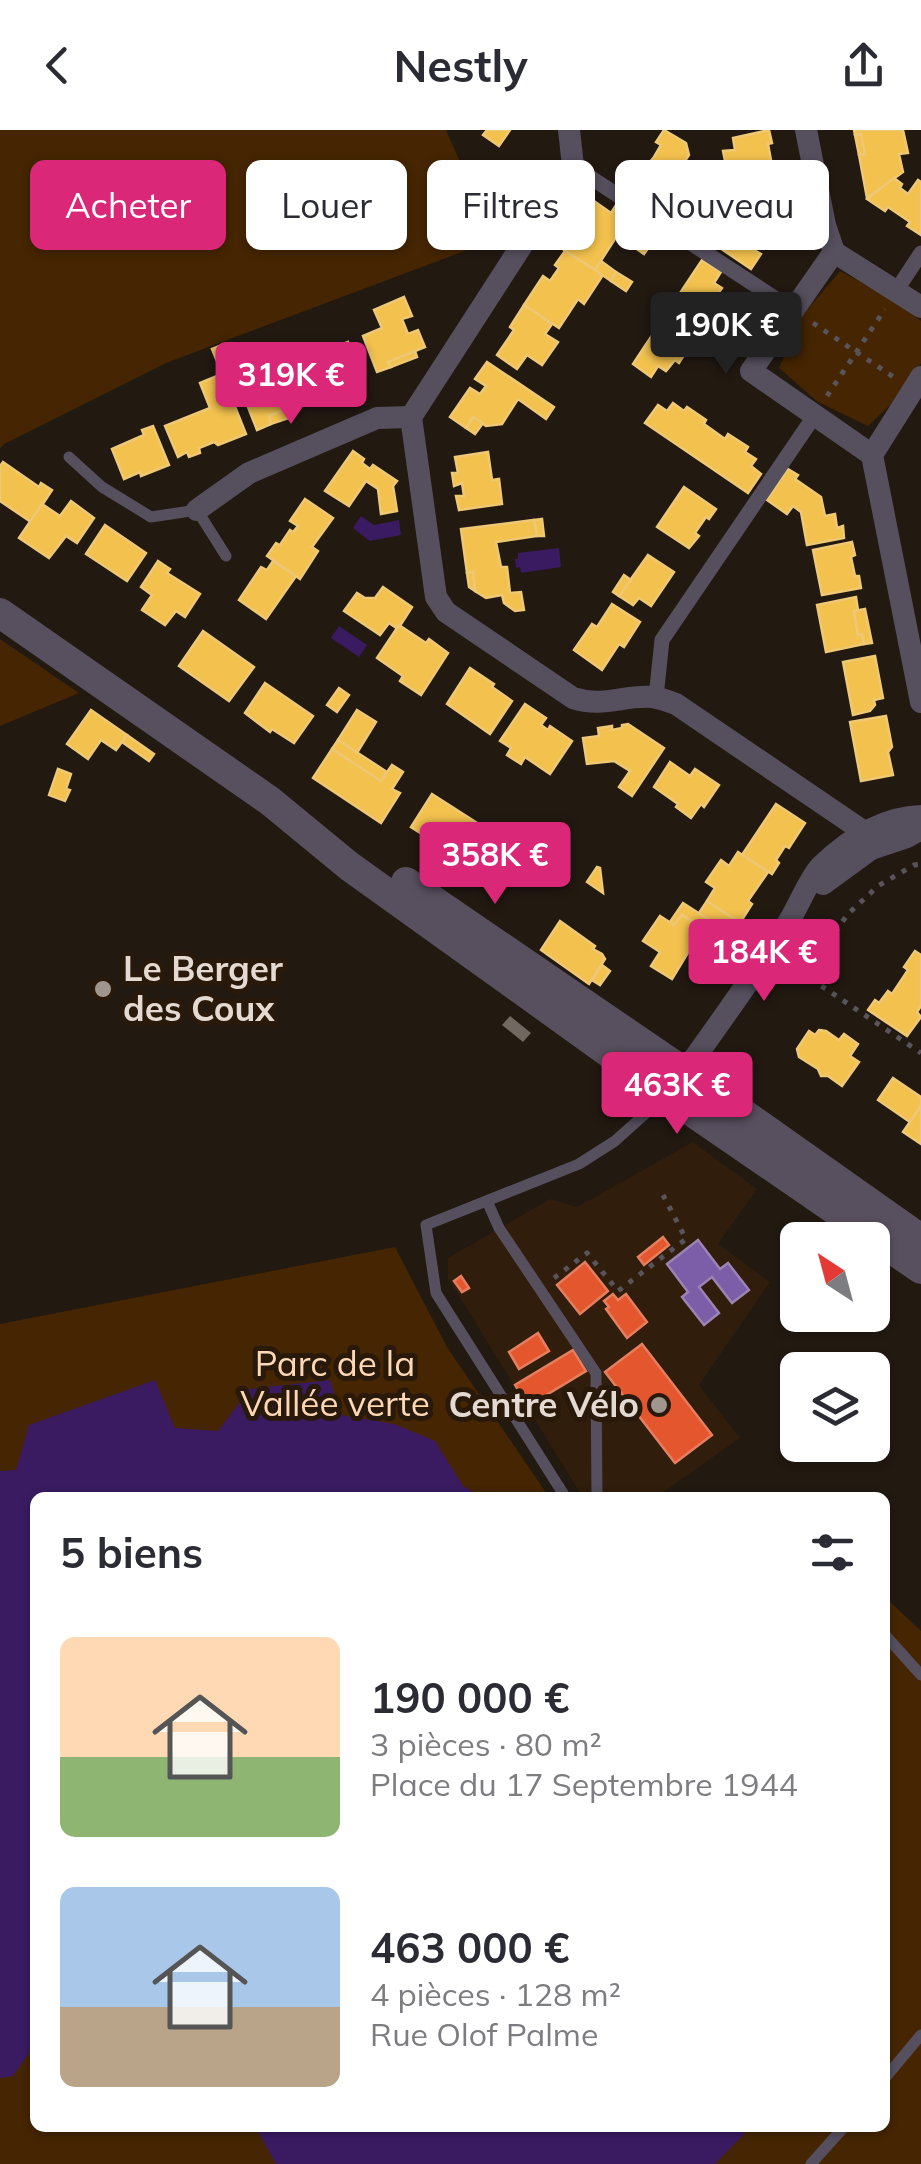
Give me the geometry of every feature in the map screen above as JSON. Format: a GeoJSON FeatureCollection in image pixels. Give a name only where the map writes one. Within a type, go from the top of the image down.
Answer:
{"type":"FeatureCollection","features":[{"type":"Feature","properties":{"kind":"main road"},"geometry":{"type":"LineString","coordinates":[[0,613],[270,801],[362,852],[921,1269]]}},
{"type":"Feature","properties":{"kind":"main road"},"geometry":{"type":"LineString","coordinates":[[676,1083],[921,1239]]}},
{"type":"Feature","properties":{"kind":"street"},"geometry":{"type":"LineString","coordinates":[[569,130],[572,160]]}},
{"type":"Feature","properties":{"kind":"street"},"geometry":{"type":"LineString","coordinates":[[806,130],[834,252],[921,307]]}},
{"type":"Feature","properties":{"kind":"street"},"geometry":{"type":"LineString","coordinates":[[595,180],[794,310]]}},
{"type":"Feature","properties":{"kind":"street"},"geometry":{"type":"LineString","coordinates":[[519,250],[411,417],[436,597],[446,612],[573,698],[591,704],[656,697],[676,704],[867,840],[907,837],[921,829]]}},
{"type":"Feature","properties":{"kind":"street"},"geometry":{"type":"LineString","coordinates":[[834,252],[751,370],[872,455],[921,702]]}},
{"type":"Feature","properties":{"kind":"street"},"geometry":{"type":"LineString","coordinates":[[896,292],[921,253]]}},
{"type":"Feature","properties":{"kind":"street"},"geometry":{"type":"LineString","coordinates":[[872,455],[918,388]]}},
{"type":"Feature","properties":{"kind":"street"},"geometry":{"type":"LineString","coordinates":[[656,697],[662,640],[815,415]]}},
{"type":"Feature","properties":{"kind":"street"},"geometry":{"type":"LineString","coordinates":[[197,510],[250,472],[377,418],[411,417]]}},
{"type":"Feature","properties":{"kind":"street"},"geometry":{"type":"LineString","coordinates":[[676,1083],[770,951],[817,869],[909,816],[921,816]]}},
{"type":"Feature","properties":{"kind":"lane"},"geometry":{"type":"LineString","coordinates":[[69,456],[102,487],[151,518],[197,510],[226,556]]}},
{"type":"Feature","properties":{"kind":"lane"},"geometry":{"type":"LineString","coordinates":[[562,1492],[436,1293],[426,1224],[579,1164],[615,1141],[676,1083]]}},
{"type":"Feature","properties":{"kind":"lane"},"geometry":{"type":"LineString","coordinates":[[487,1201],[499,1228],[596,1372],[597,1492]]}},
{"type":"Feature","properties":{"kind":"lane"},"geometry":{"type":"LineString","coordinates":[[890,1641],[921,1675]]}},
{"type":"Feature","properties":{"kind":"lane"},"geometry":{"type":"LineString","coordinates":[[890,2072],[921,2035]]}},
{"type":"Feature","properties":{"kind":"lane"},"geometry":{"type":"LineString","coordinates":[[811,2164],[839,2132]]}},
{"type":"Feature","properties":{"kind":"path"},"geometry":{"type":"LineString","coordinates":[[815,415],[896,292]]}},
{"type":"Feature","properties":{"kind":"path"},"geometry":{"type":"LineString","coordinates":[[794,310],[918,388]]}},
{"type":"Feature","properties":{"kind":"path"},"geometry":{"type":"LineString","coordinates":[[804,974],[848,914],[878,886],[921,864]]}},
{"type":"Feature","properties":{"kind":"path"},"geometry":{"type":"LineString","coordinates":[[770,951],[921,1053]]}},
{"type":"Feature","properties":{"kind":"path"},"geometry":{"type":"LineString","coordinates":[[540,1289],[587,1253],[618,1291],[686,1239],[663,1195]]}},
{"type":"Feature","properties":{"kind":"shaded area"},"geometry":{"type":"Polygon","coordinates":[[[361,516],[374,525],[399,520],[401,535],[370,541],[353,528],[361,516]]]}},
{"type":"Feature","properties":{"kind":"shaded area"},"geometry":{"type":"Polygon","coordinates":[[[559,548],[561,567],[521,573],[520,567],[516,568],[518,553],[559,548]]]}},
{"type":"Feature","properties":{"kind":"shaded area"},"geometry":{"type":"Polygon","coordinates":[[[339,626],[367,645],[359,657],[331,638],[339,626]]]}},
{"type":"Feature","properties":{"kind":"shaded area"},"geometry":{"type":"Polygon","coordinates":[[[693,1142],[757,1189],[718,1244],[770,1282],[699,1385],[740,1438],[664,1492],[579,1492],[448,1278],[448,1258],[550,1199],[577,1207],[693,1142]]]}},
{"type":"Feature","properties":{"kind":"shaded area"},"geometry":{"type":"Polygon","coordinates":[[[155,1380],[175,1428],[218,1431],[250,1389],[330,1380],[341,1415],[394,1424],[435,1441],[463,1486],[474,1492],[30,1492],[30,2052],[13,2076],[0,2078],[0,1471],[16,1470],[29,1425],[155,1380]]]}},
{"type":"Feature","properties":{"kind":"shaded area"},"geometry":{"type":"Polygon","coordinates":[[[258,2132],[746,2132],[715,2164],[276,2164],[258,2132]]]}},
{"type":"Feature","properties":{"kind":"green space"},"geometry":{"type":"Polygon","coordinates":[[[0,130],[446,130],[459,160],[427,160],[427,250],[467,250],[166,363],[0,449],[0,130]]]}},
{"type":"Feature","properties":{"kind":"green space"},"geometry":{"type":"Polygon","coordinates":[[[840,271],[890,297],[921,321],[921,363],[908,388],[868,426],[818,402],[779,368],[802,316],[840,271]]]}},
{"type":"Feature","properties":{"kind":"green space"},"geometry":{"type":"Polygon","coordinates":[[[0,639],[79,693],[0,726],[0,639]]]}},
{"type":"Feature","properties":{"kind":"green space","name":"Parc de la Vallée verte"},"geometry":{"type":"Polygon","coordinates":[[[395,1247],[447,1347],[546,1492],[30,1492],[30,2132],[890,2132],[890,1602],[921,1631],[921,2164],[0,2164],[0,1324],[395,1247]]]}},
{"type":"Feature","properties":{"kind":"building: Logements"},"geometry":{"type":"Polygon","coordinates":[[[487,130],[510,130],[499,146],[483,135],[487,130]]]}},
{"type":"Feature","properties":{"kind":"building: Logements"},"geometry":{"type":"Polygon","coordinates":[[[664,130],[686,143],[689,155],[686,160],[652,160],[661,145],[656,142],[664,130]]]}},
{"type":"Feature","properties":{"kind":"building: Logements"},"geometry":{"type":"Polygon","coordinates":[[[769,130],[771,160],[725,160],[723,151],[735,150],[733,138],[769,130]]]}},
{"type":"Feature","properties":{"kind":"building: Logements"},"geometry":{"type":"Polygon","coordinates":[[[854,130],[903,130],[908,153],[899,154],[903,172],[867,198],[859,155],[865,154],[861,134],[855,135],[854,130]]]}},
{"type":"Feature","properties":{"kind":"building: Logements"},"geometry":{"type":"Polygon","coordinates":[[[861,134],[865,154],[859,155],[855,135],[861,134]]]}},
{"type":"Feature","properties":{"kind":"building: Logements"},"geometry":{"type":"Polygon","coordinates":[[[894,178],[908,194],[918,180],[921,182],[921,235],[888,207],[885,211],[867,199],[894,178]]]}},
{"type":"Feature","properties":{"kind":"building: Logements"},"geometry":{"type":"Polygon","coordinates":[[[595,202],[611,213],[615,207],[615,239],[595,270],[564,250],[595,250],[595,202]]]}},
{"type":"Feature","properties":{"kind":"building: Logements"},"geometry":{"type":"Polygon","coordinates":[[[723,250],[754,250],[761,254],[751,269],[723,250]]]}},
{"type":"Feature","properties":{"kind":"building: Logements"},"geometry":{"type":"Polygon","coordinates":[[[565,251],[603,275],[584,304],[578,299],[559,328],[524,305],[543,276],[550,281],[565,251]]]}},
{"type":"Feature","properties":{"kind":"building: Logements"},"geometry":{"type":"Polygon","coordinates":[[[702,260],[721,272],[714,283],[722,288],[714,299],[719,303],[687,341],[691,344],[679,363],[675,360],[666,371],[658,366],[651,377],[633,364],[702,260]]]}},
{"type":"Feature","properties":{"kind":"building: Logements"},"geometry":{"type":"Polygon","coordinates":[[[601,261],[616,272],[611,281],[595,270],[601,261]]]}},
{"type":"Feature","properties":{"kind":"building: Logements"},"geometry":{"type":"Polygon","coordinates":[[[616,272],[632,282],[626,291],[611,281],[616,272]]]}},
{"type":"Feature","properties":{"kind":"building: Logements"},"geometry":{"type":"Polygon","coordinates":[[[404,297],[412,316],[402,319],[408,334],[418,330],[425,347],[388,362],[391,367],[377,372],[363,336],[382,328],[374,310],[404,297]]]}},
{"type":"Feature","properties":{"kind":"building: Logements"},"geometry":{"type":"Polygon","coordinates":[[[524,305],[552,324],[545,334],[558,342],[542,365],[527,355],[517,369],[497,355],[514,330],[510,327],[524,305]]]}},
{"type":"Feature","properties":{"kind":"building: Logements"},"geometry":{"type":"Polygon","coordinates":[[[348,342],[361,374],[334,384],[337,389],[311,399],[296,363],[348,342]]]}},
{"type":"Feature","properties":{"kind":"building: Logements"},"geometry":{"type":"Polygon","coordinates":[[[224,344],[233,364],[220,369],[212,349],[224,344]]]}},
{"type":"Feature","properties":{"kind":"building: Logements"},"geometry":{"type":"Polygon","coordinates":[[[415,351],[417,357],[391,367],[388,362],[415,351]]]}},
{"type":"Feature","properties":{"kind":"building: Logements"},"geometry":{"type":"Polygon","coordinates":[[[487,362],[554,407],[546,419],[518,399],[502,424],[486,426],[473,417],[466,428],[450,417],[470,388],[480,394],[486,386],[475,379],[487,362]]]}},
{"type":"Feature","properties":{"kind":"building: Logements"},"geometry":{"type":"Polygon","coordinates":[[[288,368],[302,403],[269,416],[271,424],[257,430],[240,387],[288,368]]]}},
{"type":"Feature","properties":{"kind":"building: Logements"},"geometry":{"type":"Polygon","coordinates":[[[222,374],[246,434],[199,448],[200,453],[189,457],[187,452],[178,457],[165,426],[210,408],[200,383],[222,374]]]}},
{"type":"Feature","properties":{"kind":"building: Logements"},"geometry":{"type":"Polygon","coordinates":[[[673,403],[706,420],[704,424],[725,439],[728,434],[748,447],[745,452],[756,459],[751,466],[761,474],[748,493],[645,423],[658,405],[667,411],[673,403]]]}},
{"type":"Feature","properties":{"kind":"building: Logements"},"geometry":{"type":"Polygon","coordinates":[[[288,408],[292,417],[271,424],[269,416],[288,408]]]}},
{"type":"Feature","properties":{"kind":"building: Logements"},"geometry":{"type":"Polygon","coordinates":[[[473,417],[483,423],[475,434],[466,428],[473,417]]]}},
{"type":"Feature","properties":{"kind":"building: Logements"},"geometry":{"type":"Polygon","coordinates":[[[153,426],[169,465],[124,479],[112,449],[144,435],[142,430],[153,426]]]}},
{"type":"Feature","properties":{"kind":"building: Logements"},"geometry":{"type":"Polygon","coordinates":[[[353,451],[370,469],[373,465],[397,481],[393,486],[397,511],[381,514],[378,489],[366,481],[349,506],[325,491],[353,451]]]}},
{"type":"Feature","properties":{"kind":"building: Logements"},"geometry":{"type":"Polygon","coordinates":[[[488,452],[492,480],[499,479],[502,504],[459,510],[456,496],[464,496],[462,483],[454,486],[452,473],[458,473],[455,457],[488,452]]]}},
{"type":"Feature","properties":{"kind":"building: Logements"},"geometry":{"type":"Polygon","coordinates":[[[3,462],[39,487],[41,483],[52,490],[31,522],[0,501],[3,462]]]}},
{"type":"Feature","properties":{"kind":"building: Logements"},"geometry":{"type":"Polygon","coordinates":[[[788,469],[798,475],[795,479],[821,497],[825,516],[835,514],[837,528],[843,526],[844,538],[807,545],[801,512],[793,506],[787,514],[767,500],[788,469]]]}},
{"type":"Feature","properties":{"kind":"building: Logements"},"geometry":{"type":"Polygon","coordinates":[[[684,487],[716,509],[709,519],[706,517],[689,548],[657,527],[684,487]]]}},
{"type":"Feature","properties":{"kind":"building: Logements"},"geometry":{"type":"Polygon","coordinates":[[[305,499],[333,518],[312,547],[318,551],[300,579],[267,556],[276,543],[280,545],[290,530],[293,532],[298,526],[290,521],[305,499]]]}},
{"type":"Feature","properties":{"kind":"building: Logements"},"geometry":{"type":"Polygon","coordinates":[[[71,501],[94,518],[77,543],[66,536],[49,558],[19,538],[42,504],[60,516],[71,501]]]}},
{"type":"Feature","properties":{"kind":"building: Logements"},"geometry":{"type":"Polygon","coordinates":[[[542,519],[544,536],[537,536],[534,520],[542,519]]]}},
{"type":"Feature","properties":{"kind":"building: Logements"},"geometry":{"type":"Polygon","coordinates":[[[534,520],[537,536],[496,542],[501,567],[507,567],[510,593],[521,592],[524,610],[515,611],[504,603],[502,595],[486,598],[475,591],[473,572],[467,573],[461,529],[534,520]]]}},
{"type":"Feature","properties":{"kind":"building: Logements"},"geometry":{"type":"Polygon","coordinates":[[[105,525],[146,553],[127,581],[86,554],[105,525]]]}},
{"type":"Feature","properties":{"kind":"building: Logements"},"geometry":{"type":"Polygon","coordinates":[[[852,542],[855,555],[851,557],[861,588],[822,595],[813,550],[852,542]]]}},
{"type":"Feature","properties":{"kind":"building: Logements"},"geometry":{"type":"Polygon","coordinates":[[[648,555],[674,572],[651,606],[639,598],[633,605],[619,596],[648,555]]]}},
{"type":"Feature","properties":{"kind":"building: Logements"},"geometry":{"type":"Polygon","coordinates":[[[158,561],[170,569],[167,573],[200,594],[185,617],[176,611],[165,625],[142,610],[152,595],[141,587],[158,561]]]}},
{"type":"Feature","properties":{"kind":"building: Logements"},"geometry":{"type":"Polygon","coordinates":[[[273,561],[296,576],[266,619],[239,600],[261,567],[267,570],[273,561]]]}},
{"type":"Feature","properties":{"kind":"building: Logements"},"geometry":{"type":"Polygon","coordinates":[[[473,572],[475,591],[469,587],[467,573],[473,572]]]}},
{"type":"Feature","properties":{"kind":"building: Logements"},"geometry":{"type":"Polygon","coordinates":[[[624,575],[631,580],[619,596],[613,592],[624,575]]]}},
{"type":"Feature","properties":{"kind":"building: Logements"},"geometry":{"type":"Polygon","coordinates":[[[383,587],[412,607],[398,629],[389,623],[380,635],[344,611],[357,593],[375,598],[383,587]]]}},
{"type":"Feature","properties":{"kind":"building: Logements"},"geometry":{"type":"Polygon","coordinates":[[[856,597],[858,635],[862,634],[864,644],[826,652],[817,605],[856,597]]]}},
{"type":"Feature","properties":{"kind":"building: Logements"},"geometry":{"type":"Polygon","coordinates":[[[612,604],[640,622],[602,670],[574,650],[592,624],[597,627],[612,604]]]}},
{"type":"Feature","properties":{"kind":"building: Logements"},"geometry":{"type":"Polygon","coordinates":[[[865,609],[872,643],[864,644],[862,634],[858,635],[854,611],[865,609]]]}},
{"type":"Feature","properties":{"kind":"building: Logements"},"geometry":{"type":"Polygon","coordinates":[[[399,625],[448,653],[421,695],[377,658],[399,625]]]}},
{"type":"Feature","properties":{"kind":"building: Logements"},"geometry":{"type":"Polygon","coordinates":[[[203,631],[254,667],[229,701],[179,666],[203,631]]]}},
{"type":"Feature","properties":{"kind":"building: Logements"},"geometry":{"type":"Polygon","coordinates":[[[875,656],[883,698],[874,700],[870,711],[853,715],[843,662],[875,656]]]}},
{"type":"Feature","properties":{"kind":"building: Logements"},"geometry":{"type":"Polygon","coordinates":[[[470,668],[512,701],[490,734],[447,704],[470,668]]]}},
{"type":"Feature","properties":{"kind":"building: Logements"},"geometry":{"type":"Polygon","coordinates":[[[265,683],[313,716],[294,743],[272,729],[270,732],[245,713],[265,683]]]}},
{"type":"Feature","properties":{"kind":"building: Logements"},"geometry":{"type":"Polygon","coordinates":[[[339,688],[349,695],[337,712],[327,705],[339,688]]]}},
{"type":"Feature","properties":{"kind":"building: Logements"},"geometry":{"type":"Polygon","coordinates":[[[525,704],[546,718],[541,725],[548,730],[550,726],[572,741],[550,774],[525,757],[521,764],[507,755],[511,748],[500,741],[525,704]]]}},
{"type":"Feature","properties":{"kind":"building: Logements"},"geometry":{"type":"Polygon","coordinates":[[[91,710],[127,735],[116,750],[101,740],[88,759],[67,744],[91,710]]]}},
{"type":"Feature","properties":{"kind":"building: Logements"},"geometry":{"type":"Polygon","coordinates":[[[357,710],[376,722],[357,753],[338,740],[357,710]]]}},
{"type":"Feature","properties":{"kind":"building: Logements"},"geometry":{"type":"Polygon","coordinates":[[[886,716],[893,775],[861,781],[850,722],[886,716]]]}},
{"type":"Feature","properties":{"kind":"building: Logements"},"geometry":{"type":"Polygon","coordinates":[[[628,724],[664,748],[632,796],[619,787],[630,771],[614,761],[587,764],[583,738],[599,736],[598,728],[612,726],[612,730],[628,724]]]}},
{"type":"Feature","properties":{"kind":"building: Logements"},"geometry":{"type":"Polygon","coordinates":[[[127,735],[154,754],[149,761],[122,742],[127,735]]]}},
{"type":"Feature","properties":{"kind":"building: Logements"},"geometry":{"type":"Polygon","coordinates":[[[338,740],[387,772],[381,781],[332,749],[338,740]]]}},
{"type":"Feature","properties":{"kind":"building: Logements"},"geometry":{"type":"Polygon","coordinates":[[[332,749],[381,781],[392,765],[403,772],[392,789],[400,793],[381,823],[313,778],[332,749]]]}},
{"type":"Feature","properties":{"kind":"building: Logements"},"geometry":{"type":"Polygon","coordinates":[[[670,762],[690,776],[695,769],[719,785],[691,818],[654,787],[670,762]]]}},
{"type":"Feature","properties":{"kind":"building: Logements"},"geometry":{"type":"Polygon","coordinates":[[[58,769],[71,774],[65,801],[49,795],[58,769]]]}},
{"type":"Feature","properties":{"kind":"building: Logements"},"geometry":{"type":"Polygon","coordinates":[[[432,794],[482,826],[463,855],[427,832],[425,836],[411,827],[432,794]]]}},
{"type":"Feature","properties":{"kind":"building: Logements"},"geometry":{"type":"Polygon","coordinates":[[[776,804],[805,823],[789,848],[785,846],[772,874],[742,855],[776,804]]]}},
{"type":"Feature","properties":{"kind":"building: Logements"},"geometry":{"type":"Polygon","coordinates":[[[738,852],[768,872],[748,901],[752,904],[740,923],[707,901],[715,888],[706,882],[721,860],[729,866],[738,852]]]}},
{"type":"Feature","properties":{"kind":"building: Logements"},"geometry":{"type":"Polygon","coordinates":[[[600,868],[603,893],[587,882],[600,868]]]}},
{"type":"Feature","properties":{"kind":"building: Logements"},"geometry":{"type":"Polygon","coordinates":[[[707,901],[740,923],[732,935],[699,913],[707,901]]]}},
{"type":"Feature","properties":{"kind":"building: Logements"},"geometry":{"type":"Polygon","coordinates":[[[683,903],[714,923],[708,932],[682,915],[674,925],[670,922],[683,903]]]}},
{"type":"Feature","properties":{"kind":"building: Logements"},"geometry":{"type":"Polygon","coordinates":[[[682,915],[708,932],[696,950],[689,951],[672,979],[651,966],[660,952],[643,941],[660,916],[674,925],[682,915]]]}},
{"type":"Feature","properties":{"kind":"building: Logements"},"geometry":{"type":"Polygon","coordinates":[[[560,921],[595,946],[593,949],[605,959],[589,984],[541,950],[560,921]]]}},
{"type":"Feature","properties":{"kind":"building: Logements"},"geometry":{"type":"Polygon","coordinates":[[[915,951],[921,955],[921,1006],[917,1012],[921,1017],[907,1036],[868,1010],[888,991],[892,994],[915,951]]]}},
{"type":"Feature","properties":{"kind":"building: Logements"},"geometry":{"type":"Polygon","coordinates":[[[602,965],[610,971],[600,985],[592,980],[602,965]]]}},
{"type":"Feature","properties":{"kind":"building: Logements"},"geometry":{"type":"Polygon","coordinates":[[[819,1030],[839,1040],[844,1034],[858,1044],[850,1056],[859,1062],[842,1086],[828,1076],[821,1076],[818,1069],[799,1057],[797,1049],[809,1031],[815,1035],[819,1030]]]}},
{"type":"Feature","properties":{"kind":"building: Logements"},"geometry":{"type":"Polygon","coordinates":[[[893,1078],[921,1097],[921,1106],[910,1122],[878,1100],[893,1078]]]}},
{"type":"Feature","properties":{"kind":"building: Logements"},"geometry":{"type":"Polygon","coordinates":[[[921,1106],[921,1144],[903,1132],[921,1106]]]}},
{"type":"Feature","properties":{"kind":"building: Commerces"},"geometry":{"type":"Polygon","coordinates":[[[663,1237],[669,1245],[644,1265],[638,1257],[663,1237]]]}},
{"type":"Feature","properties":{"kind":"building: Commerces"},"geometry":{"type":"Polygon","coordinates":[[[585,1262],[608,1291],[580,1314],[557,1285],[585,1262]]]}},
{"type":"Feature","properties":{"kind":"building: Commerces"},"geometry":{"type":"Polygon","coordinates":[[[461,1276],[469,1288],[462,1292],[454,1281],[461,1276]]]}},
{"type":"Feature","properties":{"kind":"building: Commerces"},"geometry":{"type":"Polygon","coordinates":[[[613,1294],[618,1300],[626,1294],[647,1322],[627,1338],[606,1309],[609,1307],[604,1301],[613,1294]]]}},
{"type":"Feature","properties":{"kind":"building: Commerces"},"geometry":{"type":"Polygon","coordinates":[[[538,1333],[549,1351],[519,1369],[509,1352],[538,1333]]]}},
{"type":"Feature","properties":{"kind":"building: Commerces"},"geometry":{"type":"Polygon","coordinates":[[[642,1344],[712,1435],[675,1463],[605,1372],[642,1344]]]}},
{"type":"Feature","properties":{"kind":"building: Commerces"},"geometry":{"type":"Polygon","coordinates":[[[573,1350],[586,1371],[528,1406],[515,1385],[573,1350]]]}},
{"type":"Feature","properties":{"kind":"building: Bureaux"},"geometry":{"type":"Polygon","coordinates":[[[698,1240],[720,1269],[728,1263],[749,1290],[732,1303],[712,1277],[699,1287],[719,1313],[704,1325],[682,1297],[688,1292],[667,1264],[698,1240]]]}},
{"type":"Feature","properties":{"kind":"building: Autres"},"geometry":{"type":"Polygon","coordinates":[[[510,1016],[531,1033],[523,1042],[502,1025],[510,1016]]]}},
{"type":"Feature","properties":{"kind":"place","name":"Le Berger des Coux"},"geometry":{"type":"Point","coordinates":[103,989]}},
{"type":"Feature","properties":{"kind":"place","name":"Centre Vélo"},"geometry":{"type":"Point","coordinates":[659,1405]}}]}
